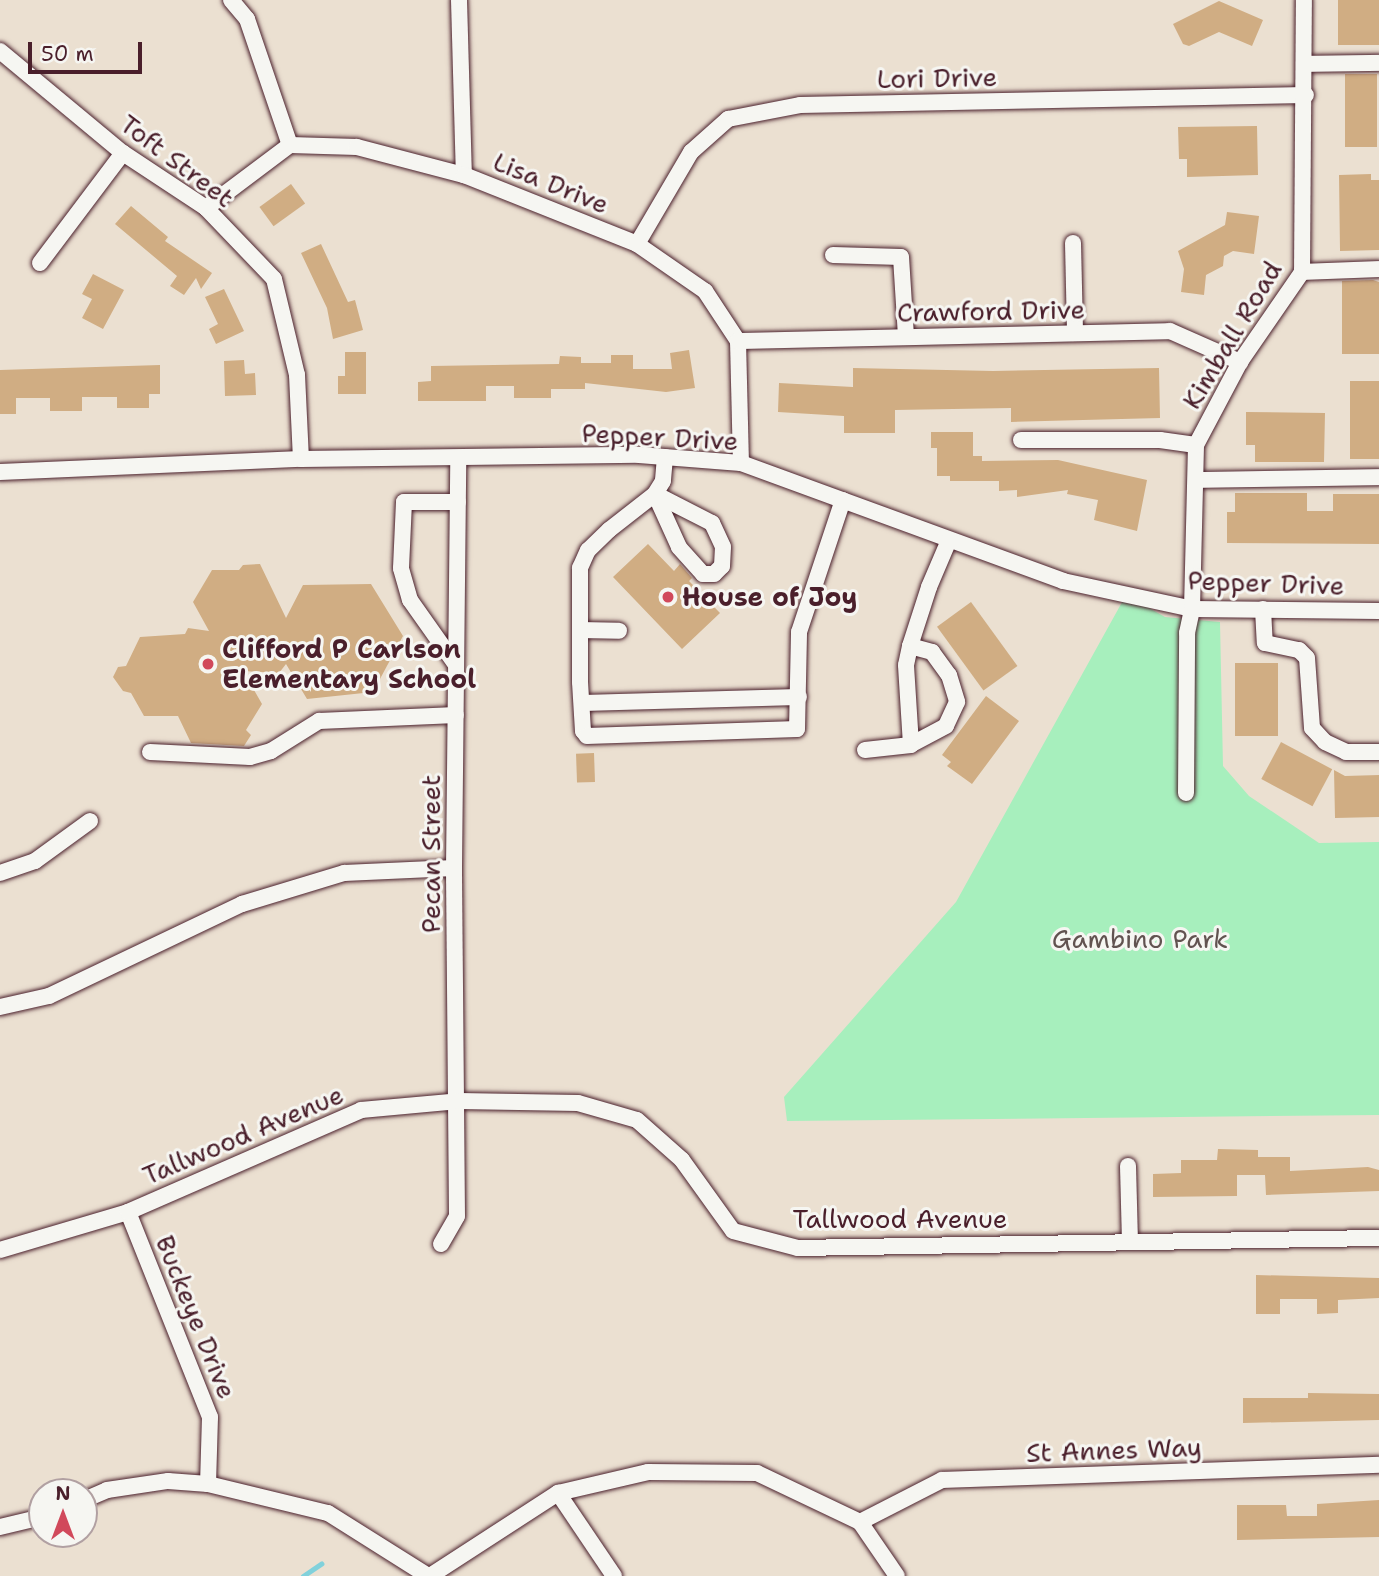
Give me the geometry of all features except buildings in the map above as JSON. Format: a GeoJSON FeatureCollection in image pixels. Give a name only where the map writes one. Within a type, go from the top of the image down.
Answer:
{"type":"FeatureCollection","features":[{"type":"Feature","properties":{"kind":"street"},"geometry":{"type":"LineString","coordinates":[[206,208],[289,145],[247,19],[231,0]]}},
{"type":"Feature","properties":{"kind":"street"},"geometry":{"type":"LineString","coordinates":[[459,0],[464,175]]}},
{"type":"Feature","properties":{"kind":"street","name":"Kimball Road"},"geometry":{"type":"LineString","coordinates":[[1186,793],[1186,634],[1192,609],[1196,445],[1240,362],[1302,272],[1306,95],[1304,0]]}},
{"type":"Feature","properties":{"kind":"street","name":"Toft Street"},"geometry":{"type":"LineString","coordinates":[[0,51],[122,153],[206,208],[274,279],[297,375],[301,459]]}},
{"type":"Feature","properties":{"kind":"street"},"geometry":{"type":"LineString","coordinates":[[1305,64],[1379,63]]}},
{"type":"Feature","properties":{"kind":"street","name":"Lori Drive"},"geometry":{"type":"LineString","coordinates":[[637,244],[691,152],[728,119],[800,106],[1306,95]]}},
{"type":"Feature","properties":{"kind":"street","name":"Lisa Drive"},"geometry":{"type":"LineString","coordinates":[[289,145],[357,147],[464,175],[637,244],[705,291],[738,341]]}},
{"type":"Feature","properties":{"kind":"street"},"geometry":{"type":"LineString","coordinates":[[40,263],[122,153]]}},
{"type":"Feature","properties":{"kind":"street"},"geometry":{"type":"LineString","coordinates":[[1073,243],[1075,333]]}},
{"type":"Feature","properties":{"kind":"street"},"geometry":{"type":"LineString","coordinates":[[833,255],[901,257],[905,337]]}},
{"type":"Feature","properties":{"kind":"street"},"geometry":{"type":"LineString","coordinates":[[1302,272],[1379,269]]}},
{"type":"Feature","properties":{"kind":"street","name":"Crawford Drive"},"geometry":{"type":"LineString","coordinates":[[738,341],[1170,331],[1240,362]]}},
{"type":"Feature","properties":{"kind":"street"},"geometry":{"type":"LineString","coordinates":[[738,341],[741,463]]}},
{"type":"Feature","properties":{"kind":"street"},"geometry":{"type":"LineString","coordinates":[[1021,440],[1160,440],[1196,445]]}},
{"type":"Feature","properties":{"kind":"street"},"geometry":{"type":"LineString","coordinates":[[665,457],[663,481],[655,494],[609,530],[583,558],[580,630],[583,731],[587,736],[791,731],[800,726],[803,614],[843,500]]}},
{"type":"Feature","properties":{"kind":"street","name":"Pepper Drive"},"geometry":{"type":"LineString","coordinates":[[0,472],[301,459],[665,457],[741,463],[1063,582],[1192,609],[1379,611]]}},
{"type":"Feature","properties":{"kind":"street","name":"Pecan Street"},"geometry":{"type":"LineString","coordinates":[[441,1244],[457,1216],[459,1101],[454,867],[458,459]]}},
{"type":"Feature","properties":{"kind":"street"},"geometry":{"type":"LineString","coordinates":[[1196,480],[1379,477]]}},
{"type":"Feature","properties":{"kind":"street"},"geometry":{"type":"LineString","coordinates":[[655,494],[712,523],[723,547],[722,566],[714,574],[703,574],[679,547],[655,494]]}},
{"type":"Feature","properties":{"kind":"street"},"geometry":{"type":"LineString","coordinates":[[456,665],[410,600],[401,568],[404,502],[458,502]]}},
{"type":"Feature","properties":{"kind":"street"},"geometry":{"type":"LineString","coordinates":[[911,745],[904,684],[910,646],[949,540]]}},
{"type":"Feature","properties":{"kind":"street"},"geometry":{"type":"LineString","coordinates":[[1263,609],[1265,643],[1299,650],[1307,658],[1312,728],[1325,742],[1346,752],[1379,752]]}},
{"type":"Feature","properties":{"kind":"street"},"geometry":{"type":"LineString","coordinates":[[580,630],[619,631]]}},
{"type":"Feature","properties":{"kind":"street"},"geometry":{"type":"LineString","coordinates":[[864,750],[911,745],[946,726],[957,702],[949,675],[932,652],[910,646]]}},
{"type":"Feature","properties":{"kind":"street"},"geometry":{"type":"LineString","coordinates":[[582,703],[799,697]]}},
{"type":"Feature","properties":{"kind":"street"},"geometry":{"type":"LineString","coordinates":[[150,752],[250,757],[271,751],[320,722],[456,715]]}},
{"type":"Feature","properties":{"kind":"street"},"geometry":{"type":"LineString","coordinates":[[0,873],[35,862],[90,821]]}},
{"type":"Feature","properties":{"kind":"street"},"geometry":{"type":"LineString","coordinates":[[0,1007],[49,996],[255,900],[344,873],[454,867]]}},
{"type":"Feature","properties":{"kind":"street","name":"Tallwood Avenue"},"geometry":{"type":"LineString","coordinates":[[0,1250],[128,1212],[361,1110],[459,1101],[578,1103],[637,1120],[682,1160],[733,1231],[798,1248],[1379,1238]]}},
{"type":"Feature","properties":{"kind":"street"},"geometry":{"type":"LineString","coordinates":[[1128,1166],[1130,1241]]}},
{"type":"Feature","properties":{"kind":"street","name":"Buckeye Drive"},"geometry":{"type":"LineString","coordinates":[[128,1212],[210,1417],[208,1484]]}},
{"type":"Feature","properties":{"kind":"street","name":"St Annes Way"},"geometry":{"type":"LineString","coordinates":[[860,1522],[942,1480],[1379,1465]]}},
{"type":"Feature","properties":{"kind":"street"},"geometry":{"type":"LineString","coordinates":[[98,1494],[107,1490],[168,1481],[208,1484],[328,1513],[429,1576],[558,1493],[648,1472],[757,1473],[860,1522],[897,1576]]}},
{"type":"Feature","properties":{"kind":"street"},"geometry":{"type":"LineString","coordinates":[[558,1493],[614,1576]]}},
{"type":"Feature","properties":{"kind":"street"},"geometry":{"type":"LineString","coordinates":[[0,1527],[28,1520]]}},
{"type":"Feature","properties":{"kind":"green space","name":"Gambino Park"},"geometry":{"type":"Polygon","coordinates":[[[1126,595],[1165,617],[1220,622],[1223,766],[1249,796],[1319,843],[1379,842],[1379,1115],[787,1121],[784,1097],[956,902],[1126,595]]]}},
{"type":"Feature","properties":{"kind":"waterway"},"geometry":{"type":"LineString","coordinates":[[303,1576],[321,1564]]}},
{"type":"Feature","properties":{"kind":"place","name":"House of Joy"},"geometry":{"type":"Point","coordinates":[668,597]}},
{"type":"Feature","properties":{"kind":"place","name":"Clifford P Carlson Elementary School"},"geometry":{"type":"Point","coordinates":[208,664]}}]}
